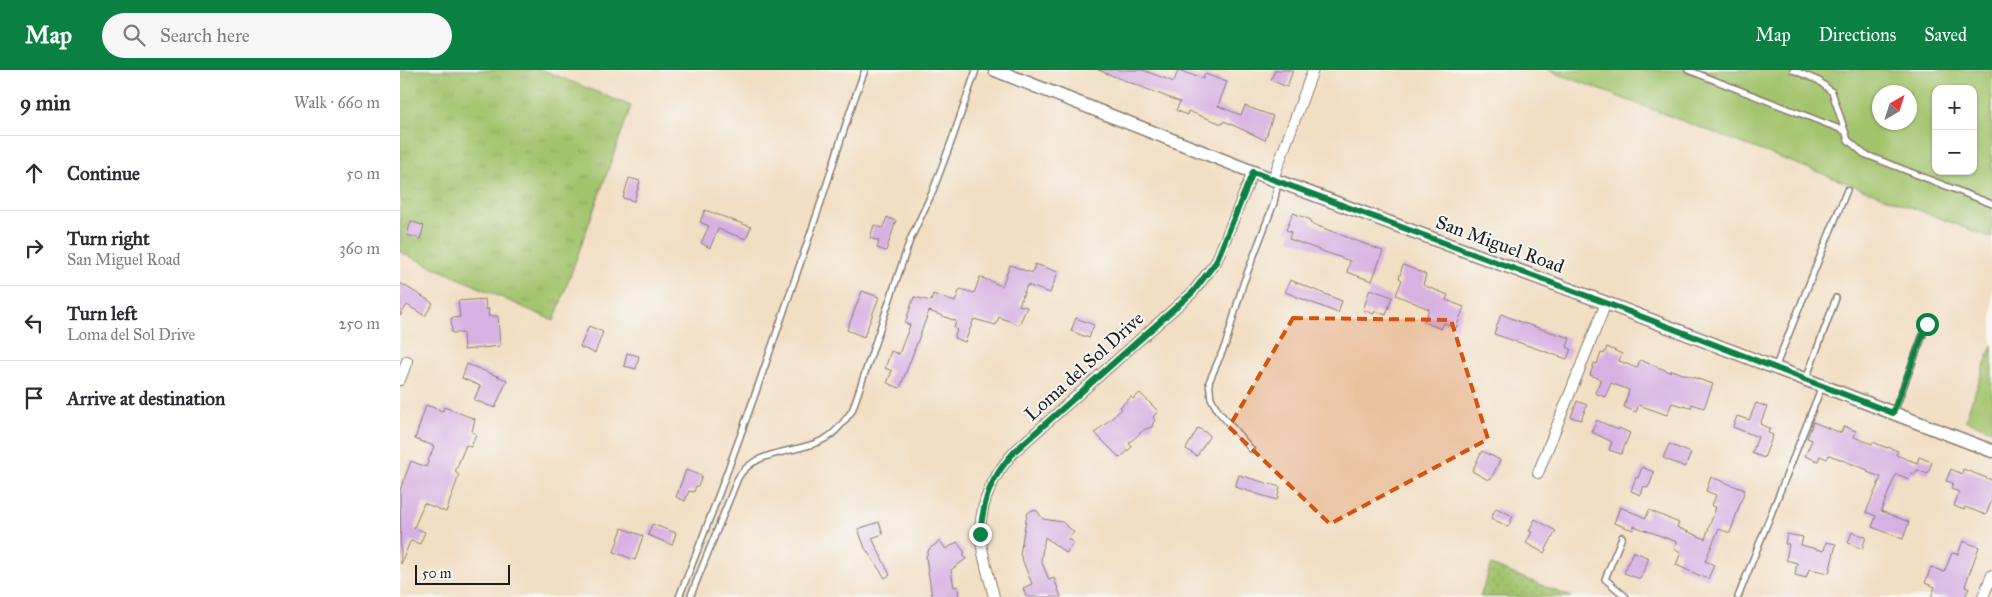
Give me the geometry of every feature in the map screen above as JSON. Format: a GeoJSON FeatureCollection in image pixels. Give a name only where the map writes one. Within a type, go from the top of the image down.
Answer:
{"type":"FeatureCollection","features":[{"type":"Feature","properties":{"kind":"street","name":"San Miguel Road"},"geometry":{"type":"LineString","coordinates":[[996,70],[1253,172],[1606,303],[1992,451]]}},
{"type":"Feature","properties":{"kind":"street"},"geometry":{"type":"LineString","coordinates":[[1275,180],[1313,70]]}},
{"type":"Feature","properties":{"kind":"street","name":"Loma del Sol Drive"},"geometry":{"type":"LineString","coordinates":[[994,597],[980,534],[983,511],[994,478],[1015,451],[1193,292],[1216,262],[1253,172]]}},
{"type":"Feature","properties":{"kind":"street"},"geometry":{"type":"LineString","coordinates":[[1538,473],[1606,303]]}},
{"type":"Feature","properties":{"kind":"street"},"geometry":{"type":"LineString","coordinates":[[400,380],[407,362]]}},
{"type":"Feature","properties":{"kind":"street"},"geometry":{"type":"LineString","coordinates":[[1983,597],[1992,575]]}},
{"type":"Feature","properties":{"kind":"lane"},"geometry":{"type":"LineString","coordinates":[[679,597],[752,404],[837,158],[852,104],[865,70]]}},
{"type":"Feature","properties":{"kind":"lane"},"geometry":{"type":"LineString","coordinates":[[691,595],[743,468],[755,460],[800,448],[828,437],[839,428],[852,411],[907,250],[953,137],[976,70]]}},
{"type":"Feature","properties":{"kind":"lane"},"geometry":{"type":"LineString","coordinates":[[1688,70],[1845,131]]}},
{"type":"Feature","properties":{"kind":"lane"},"geometry":{"type":"LineString","coordinates":[[1793,70],[1819,82],[1832,92],[1848,140],[1864,154],[1992,204]]}},
{"type":"Feature","properties":{"kind":"lane"},"geometry":{"type":"LineString","coordinates":[[1251,449],[1218,411],[1211,398],[1209,382],[1226,343],[1243,284],[1274,203],[1275,180]]}},
{"type":"Feature","properties":{"kind":"lane"},"geometry":{"type":"LineString","coordinates":[[1775,368],[1847,190]]}},
{"type":"Feature","properties":{"kind":"lane"},"geometry":{"type":"LineString","coordinates":[[1806,379],[1836,298]]}},
{"type":"Feature","properties":{"kind":"lane"},"geometry":{"type":"LineString","coordinates":[[1893,413],[1927,324]]}},
{"type":"Feature","properties":{"kind":"lane"},"geometry":{"type":"LineString","coordinates":[[1738,597],[1822,386]]}},
{"type":"Feature","properties":{"kind":"lane"},"geometry":{"type":"LineString","coordinates":[[1622,537],[1605,579],[1626,597]]}},
{"type":"Feature","properties":{"kind":"highlighted area"},"geometry":{"type":"Polygon","coordinates":[[[1293,318],[1451,320],[1488,439],[1330,524],[1229,427],[1293,318]]]}},
{"type":"Feature","properties":{"kind":"green space"},"geometry":{"type":"Polygon","coordinates":[[[400,70],[543,70],[631,106],[554,321],[400,252],[400,70]]]}},
{"type":"Feature","properties":{"kind":"green space"},"geometry":{"type":"Polygon","coordinates":[[[1548,70],[1992,70],[1992,238],[1548,70]]]}},
{"type":"Feature","properties":{"kind":"green space"},"geometry":{"type":"Polygon","coordinates":[[[1992,345],[1992,430],[1965,420],[1992,345]]]}},
{"type":"Feature","properties":{"kind":"green space"},"geometry":{"type":"Polygon","coordinates":[[[1491,565],[1571,597],[1480,597],[1491,565]]]}},
{"type":"Feature","properties":{"kind":"building"},"geometry":{"type":"Polygon","coordinates":[[[1098,70],[1143,70],[1174,82],[1178,70],[1203,79],[1205,74],[1227,82],[1218,106],[1241,115],[1245,106],[1273,116],[1265,140],[1224,121],[1222,124],[1188,111],[1187,115],[1176,110],[1180,102],[1098,70]]]}},
{"type":"Feature","properties":{"kind":"building"},"geometry":{"type":"Polygon","coordinates":[[[1275,70],[1293,70],[1287,87],[1271,80],[1275,70]]]}},
{"type":"Feature","properties":{"kind":"building"},"geometry":{"type":"Polygon","coordinates":[[[629,178],[640,181],[634,201],[623,198],[629,178]]]}},
{"type":"Feature","properties":{"kind":"building"},"geometry":{"type":"Polygon","coordinates":[[[705,210],[751,227],[746,239],[718,229],[710,248],[701,243],[709,226],[700,222],[705,210]]]}},
{"type":"Feature","properties":{"kind":"building"},"geometry":{"type":"Polygon","coordinates":[[[1293,213],[1311,220],[1310,223],[1383,251],[1372,281],[1347,272],[1350,261],[1289,239],[1291,232],[1286,230],[1293,213]]]}},
{"type":"Feature","properties":{"kind":"building"},"geometry":{"type":"Polygon","coordinates":[[[887,217],[896,221],[886,251],[877,248],[879,241],[870,238],[874,225],[883,228],[887,217]]]}},
{"type":"Feature","properties":{"kind":"building"},"geometry":{"type":"Polygon","coordinates":[[[411,221],[424,226],[420,239],[407,235],[411,221]]]}},
{"type":"Feature","properties":{"kind":"building"},"geometry":{"type":"Polygon","coordinates":[[[1035,264],[1058,272],[1050,293],[1027,285],[1019,305],[1027,307],[1019,325],[999,317],[996,325],[974,319],[965,342],[954,338],[957,330],[954,328],[956,321],[929,311],[900,388],[887,383],[892,371],[885,368],[891,351],[899,354],[910,325],[905,323],[914,297],[931,301],[933,294],[955,302],[960,289],[974,293],[980,277],[1002,286],[1010,265],[1032,273],[1035,264]]]}},
{"type":"Feature","properties":{"kind":"building"},"geometry":{"type":"Polygon","coordinates":[[[1403,265],[1426,275],[1423,285],[1448,295],[1446,300],[1464,307],[1456,328],[1444,323],[1441,329],[1424,322],[1429,309],[1396,295],[1402,280],[1399,278],[1403,265]]]}},
{"type":"Feature","properties":{"kind":"building"},"geometry":{"type":"Polygon","coordinates":[[[1290,280],[1342,301],[1338,313],[1285,292],[1290,280]]]}},
{"type":"Feature","properties":{"kind":"building"},"geometry":{"type":"Polygon","coordinates":[[[400,283],[433,303],[425,316],[407,305],[400,316],[400,283]]]}},
{"type":"Feature","properties":{"kind":"building"},"geometry":{"type":"Polygon","coordinates":[[[1370,289],[1392,297],[1386,315],[1375,311],[1374,314],[1363,310],[1370,289]]]}},
{"type":"Feature","properties":{"kind":"building"},"geometry":{"type":"Polygon","coordinates":[[[862,291],[879,297],[864,337],[847,330],[862,291]]]}},
{"type":"Feature","properties":{"kind":"building"},"geometry":{"type":"Polygon","coordinates":[[[485,299],[486,309],[489,309],[488,316],[498,316],[500,346],[464,350],[463,333],[452,333],[451,318],[460,317],[458,301],[485,299]]]}},
{"type":"Feature","properties":{"kind":"building"},"geometry":{"type":"Polygon","coordinates":[[[1501,314],[1570,338],[1567,347],[1571,349],[1567,359],[1494,334],[1501,314]]]}},
{"type":"Feature","properties":{"kind":"building"},"geometry":{"type":"Polygon","coordinates":[[[1076,318],[1094,325],[1089,338],[1071,331],[1076,318]]]}},
{"type":"Feature","properties":{"kind":"building"},"geometry":{"type":"Polygon","coordinates":[[[589,326],[603,332],[595,353],[580,347],[589,326]]]}},
{"type":"Feature","properties":{"kind":"building"},"geometry":{"type":"Polygon","coordinates":[[[1607,347],[1622,354],[1619,361],[1637,368],[1640,360],[1670,372],[1671,370],[1713,384],[1704,408],[1692,404],[1691,408],[1672,403],[1667,415],[1639,405],[1636,412],[1624,407],[1629,390],[1611,383],[1605,397],[1595,393],[1601,379],[1590,375],[1594,363],[1597,364],[1601,353],[1604,354],[1607,347]]]}},
{"type":"Feature","properties":{"kind":"building"},"geometry":{"type":"Polygon","coordinates":[[[627,353],[639,356],[636,369],[624,366],[627,353]]]}},
{"type":"Feature","properties":{"kind":"building"},"geometry":{"type":"Polygon","coordinates":[[[467,364],[507,380],[495,408],[474,400],[480,386],[462,378],[467,364]]]}},
{"type":"Feature","properties":{"kind":"building"},"geometry":{"type":"Polygon","coordinates":[[[1140,393],[1158,411],[1153,417],[1155,420],[1152,427],[1145,429],[1129,443],[1132,447],[1120,458],[1095,433],[1122,409],[1120,407],[1131,397],[1133,399],[1140,393]]]}},
{"type":"Feature","properties":{"kind":"building"},"geometry":{"type":"Polygon","coordinates":[[[1577,401],[1587,405],[1581,420],[1571,417],[1577,401]]]}},
{"type":"Feature","properties":{"kind":"building"},"geometry":{"type":"Polygon","coordinates":[[[1756,403],[1767,407],[1760,424],[1770,429],[1768,433],[1773,435],[1764,458],[1752,453],[1758,437],[1733,427],[1737,416],[1749,420],[1756,403]]]}},
{"type":"Feature","properties":{"kind":"building"},"geometry":{"type":"Polygon","coordinates":[[[426,405],[443,411],[444,407],[475,419],[472,432],[476,434],[471,447],[466,445],[455,472],[459,475],[446,512],[424,503],[414,528],[425,532],[420,544],[411,541],[401,564],[400,490],[411,461],[426,467],[434,446],[415,439],[426,405]]]}},
{"type":"Feature","properties":{"kind":"building"},"geometry":{"type":"Polygon","coordinates":[[[1597,420],[1618,430],[1619,428],[1630,433],[1621,454],[1609,450],[1612,442],[1592,432],[1597,420]]]}},
{"type":"Feature","properties":{"kind":"building"},"geometry":{"type":"Polygon","coordinates":[[[1813,422],[1841,433],[1844,426],[1856,431],[1854,437],[1898,451],[1896,455],[1917,463],[1919,457],[1932,462],[1928,474],[1917,470],[1915,474],[1911,473],[1909,479],[1896,474],[1881,511],[1909,522],[1903,539],[1872,527],[1876,516],[1866,512],[1881,477],[1829,455],[1827,459],[1820,456],[1818,461],[1805,456],[1812,440],[1807,438],[1813,422]]]}},
{"type":"Feature","properties":{"kind":"building"},"geometry":{"type":"Polygon","coordinates":[[[1198,428],[1210,435],[1197,456],[1186,449],[1198,428]]]}},
{"type":"Feature","properties":{"kind":"building"},"geometry":{"type":"Polygon","coordinates":[[[1669,444],[1691,453],[1685,467],[1663,458],[1669,444]]]}},
{"type":"Feature","properties":{"kind":"building"},"geometry":{"type":"Polygon","coordinates":[[[1482,451],[1500,460],[1491,479],[1489,478],[1488,480],[1472,471],[1482,451]]]}},
{"type":"Feature","properties":{"kind":"building"},"geometry":{"type":"Polygon","coordinates":[[[1642,467],[1654,472],[1650,484],[1647,488],[1644,486],[1641,495],[1631,491],[1642,467]]]}},
{"type":"Feature","properties":{"kind":"building"},"geometry":{"type":"Polygon","coordinates":[[[1951,469],[1962,474],[1963,469],[1992,480],[1992,500],[1986,515],[1965,507],[1964,510],[1954,506],[1959,492],[1951,489],[1953,483],[1946,481],[1951,469]]]}},
{"type":"Feature","properties":{"kind":"building"},"geometry":{"type":"Polygon","coordinates":[[[686,470],[702,476],[694,492],[689,491],[685,501],[676,497],[686,470]]]}},
{"type":"Feature","properties":{"kind":"building"},"geometry":{"type":"Polygon","coordinates":[[[1239,475],[1280,487],[1277,500],[1235,487],[1239,475]]]}},
{"type":"Feature","properties":{"kind":"building"},"geometry":{"type":"Polygon","coordinates":[[[1711,477],[1745,490],[1730,533],[1719,529],[1705,561],[1714,565],[1708,579],[1676,565],[1681,552],[1674,549],[1677,542],[1634,526],[1633,530],[1614,523],[1620,507],[1646,518],[1649,510],[1679,523],[1677,527],[1705,539],[1716,507],[1712,506],[1716,495],[1706,491],[1711,477]]]}},
{"type":"Feature","properties":{"kind":"building"},"geometry":{"type":"Polygon","coordinates":[[[1496,508],[1513,516],[1508,527],[1491,518],[1496,508]]]}},
{"type":"Feature","properties":{"kind":"building"},"geometry":{"type":"Polygon","coordinates":[[[1032,510],[1037,511],[1043,519],[1062,522],[1074,532],[1068,539],[1074,543],[1066,553],[1045,537],[1041,560],[1049,580],[1054,578],[1061,597],[1026,597],[1023,588],[1032,584],[1020,554],[1027,514],[1032,510]]]}},
{"type":"Feature","properties":{"kind":"building"},"geometry":{"type":"Polygon","coordinates":[[[1535,519],[1556,531],[1544,553],[1526,543],[1532,532],[1529,531],[1535,519]]]}},
{"type":"Feature","properties":{"kind":"building"},"geometry":{"type":"Polygon","coordinates":[[[879,522],[883,534],[872,538],[890,575],[885,578],[865,548],[858,529],[879,522]]]}},
{"type":"Feature","properties":{"kind":"building"},"geometry":{"type":"Polygon","coordinates":[[[652,524],[676,533],[672,545],[648,535],[652,524]]]}},
{"type":"Feature","properties":{"kind":"building"},"geometry":{"type":"Polygon","coordinates":[[[622,528],[643,536],[635,560],[614,552],[622,528]]]}},
{"type":"Feature","properties":{"kind":"building"},"geometry":{"type":"Polygon","coordinates":[[[1852,532],[1866,537],[1862,549],[1848,543],[1852,532]]]}},
{"type":"Feature","properties":{"kind":"building"},"geometry":{"type":"Polygon","coordinates":[[[1787,534],[1803,537],[1801,545],[1824,551],[1826,542],[1836,544],[1829,573],[1809,569],[1806,578],[1795,575],[1797,563],[1786,560],[1789,544],[1785,544],[1787,534]]]}},
{"type":"Feature","properties":{"kind":"building"},"geometry":{"type":"Polygon","coordinates":[[[940,541],[946,549],[957,542],[965,553],[963,554],[966,559],[951,570],[954,587],[958,586],[959,597],[932,597],[926,557],[929,549],[940,541]]]}},
{"type":"Feature","properties":{"kind":"building"},"geometry":{"type":"Polygon","coordinates":[[[1963,541],[1979,547],[1965,587],[1969,588],[1965,597],[1931,597],[1935,587],[1925,583],[1931,567],[1944,572],[1952,553],[1958,554],[1963,541]]]}},
{"type":"Feature","properties":{"kind":"building"},"geometry":{"type":"Polygon","coordinates":[[[1633,551],[1649,558],[1640,579],[1624,573],[1633,551]]]}},
{"type":"Feature","properties":{"kind":"route"},"geometry":{"type":"LineString","coordinates":[[980,534],[983,511],[991,484],[1002,466],[1015,451],[1193,292],[1216,262],[1253,172],[1606,303],[1893,413],[1927,324]]}}]}
